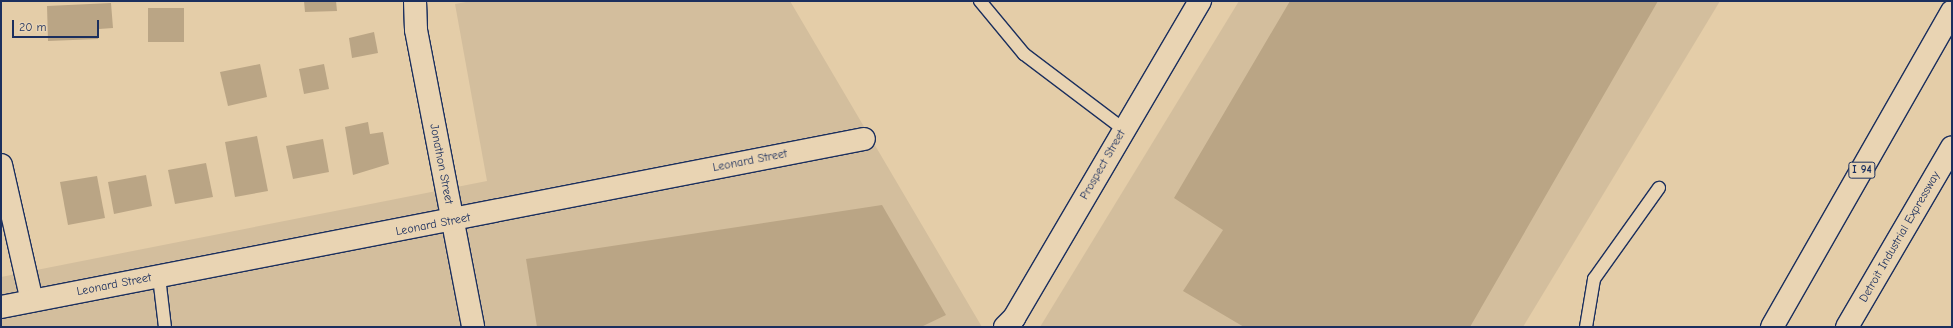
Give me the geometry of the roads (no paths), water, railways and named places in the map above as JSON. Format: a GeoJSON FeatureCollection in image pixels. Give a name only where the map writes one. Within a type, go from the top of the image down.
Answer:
{"type":"FeatureCollection","features":[{"type":"Feature","properties":{"kind":"main road","name":"Jonathon Street"},"geometry":{"type":"LineString","coordinates":[[415,1],[416,30],[451,221],[473,327]]}},
{"type":"Feature","properties":{"kind":"main road","name":"Prospect Street"},"geometry":{"type":"LineString","coordinates":[[1005,327],[1014,318],[1200,1]]}},
{"type":"Feature","properties":{"kind":"main road","name":"I 94"},"geometry":{"type":"LineString","coordinates":[[1772,327],[1952,12]]}},
{"type":"Feature","properties":{"kind":"main road","name":"Leonard Street"},"geometry":{"type":"LineString","coordinates":[[1,307],[451,221],[864,139]]}},
{"type":"Feature","properties":{"kind":"main road","name":"Detroit Industrial Expressway"},"geometry":{"type":"LineString","coordinates":[[1848,327],[1952,147]]}},
{"type":"Feature","properties":{"kind":"main road"},"geometry":{"type":"LineString","coordinates":[[1,165],[32,301]]}},
{"type":"Feature","properties":{"kind":"lane"},"geometry":{"type":"LineString","coordinates":[[980,1],[1024,54],[1124,129]]}},
{"type":"Feature","properties":{"kind":"lane"},"geometry":{"type":"LineString","coordinates":[[1586,327],[1594,279],[1659,188]]}},
{"type":"Feature","properties":{"kind":"lane"},"geometry":{"type":"LineString","coordinates":[[159,277],[165,327]]}}]}
